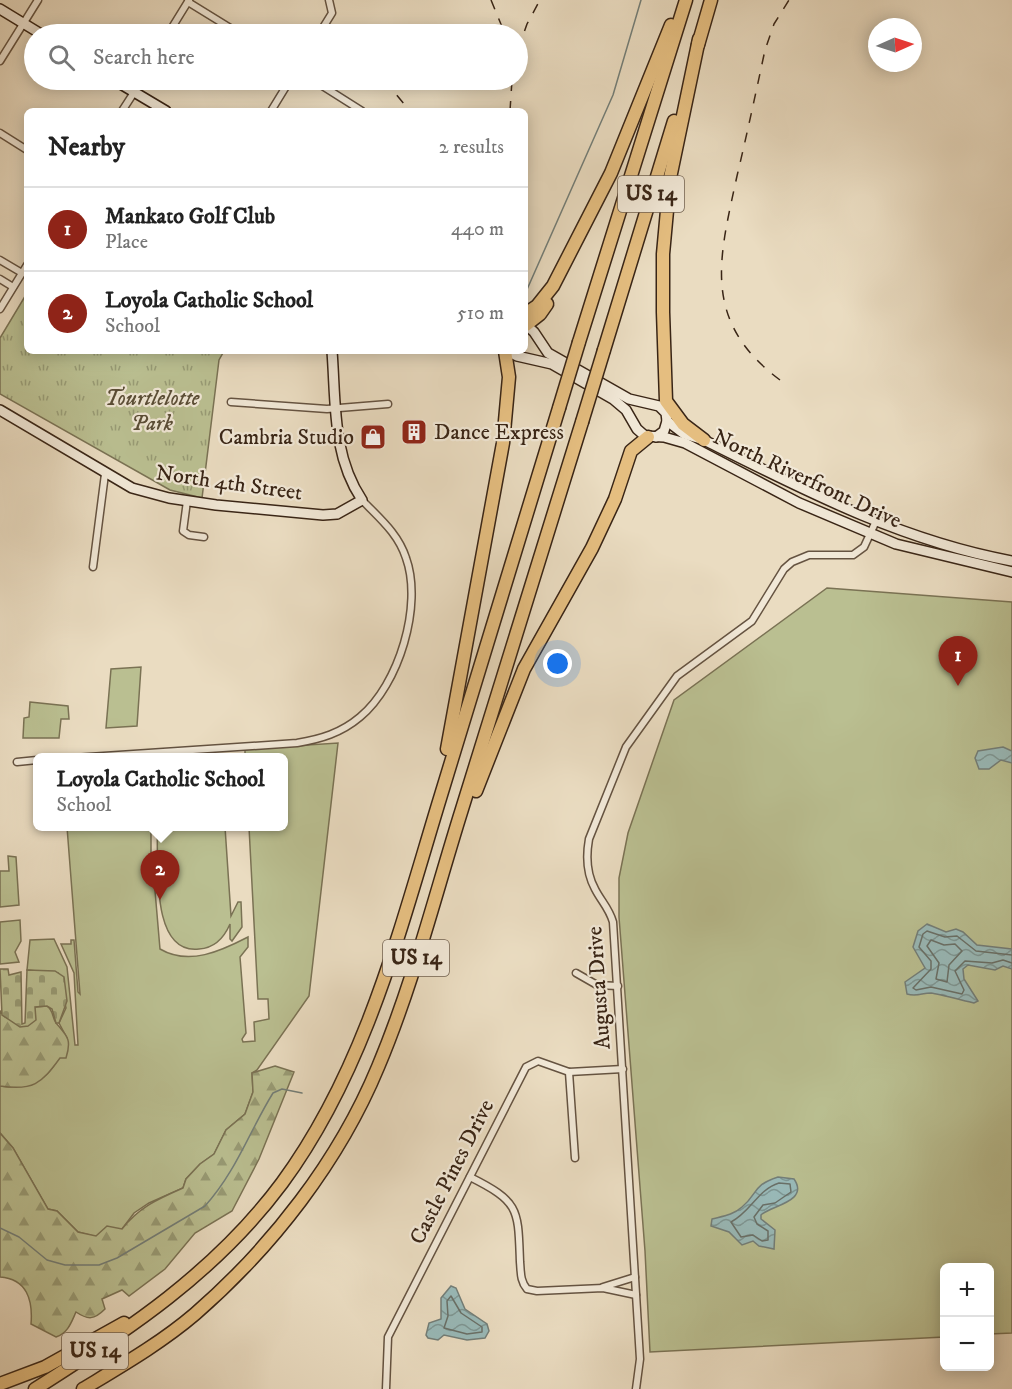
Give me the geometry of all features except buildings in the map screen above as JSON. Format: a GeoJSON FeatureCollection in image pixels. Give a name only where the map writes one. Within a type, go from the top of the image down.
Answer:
{"type":"FeatureCollection","features":[{"type":"Feature","properties":{"kind":"highway"},"geometry":{"type":"LineString","coordinates":[[528,317],[553,286],[611,173],[666,34],[685,0]]}},
{"type":"Feature","properties":{"kind":"highway","name":"US 14"},"geometry":{"type":"LineString","coordinates":[[35,1389],[153,1312],[231,1243],[281,1185],[309,1144],[354,1060],[413,886],[685,0]]}},
{"type":"Feature","properties":{"kind":"highway","name":"US 14"},"geometry":{"type":"LineString","coordinates":[[83,1389],[144,1352],[194,1314],[252,1258],[303,1196],[346,1131],[378,1069],[392,1032],[445,864],[711,0]]}},
{"type":"Feature","properties":{"kind":"highway"},"geometry":{"type":"LineString","coordinates":[[699,39],[681,116],[664,222],[663,323],[667,413],[704,440]]}},
{"type":"Feature","properties":{"kind":"highway"},"geometry":{"type":"LineString","coordinates":[[499,354],[507,401]]}},
{"type":"Feature","properties":{"kind":"highway"},"geometry":{"type":"LineString","coordinates":[[413,886],[456,706],[503,443],[507,401],[507,354]]}},
{"type":"Feature","properties":{"kind":"highway"},"geometry":{"type":"LineString","coordinates":[[445,864],[524,669],[592,548],[615,499],[631,451],[652,437]]}},
{"type":"Feature","properties":{"kind":"highway"},"geometry":{"type":"LineString","coordinates":[[0,1384],[45,1367],[128,1321],[153,1312]]}},
{"type":"Feature","properties":{"kind":"highway"},"geometry":{"type":"LineString","coordinates":[[94,1389],[144,1352]]}},
{"type":"Feature","properties":{"kind":"main road"},"geometry":{"type":"LineString","coordinates":[[0,9],[24,24]]}},
{"type":"Feature","properties":{"kind":"main road"},"geometry":{"type":"LineString","coordinates":[[131,90],[161,108]]}},
{"type":"Feature","properties":{"kind":"main road"},"geometry":{"type":"LineString","coordinates":[[528,325],[546,357]]}},
{"type":"Feature","properties":{"kind":"main road"},"geometry":{"type":"LineString","coordinates":[[332,354],[341,458],[348,477],[362,500]]}},
{"type":"Feature","properties":{"kind":"main road"},"geometry":{"type":"LineString","coordinates":[[512,354],[517,357],[546,357],[625,402],[657,405],[667,413],[664,431],[652,437],[636,429],[625,402]]}},
{"type":"Feature","properties":{"kind":"main road","name":"North 4th Street"},"geometry":{"type":"LineString","coordinates":[[0,410],[132,488],[187,501],[323,515],[337,514],[362,500]]}},
{"type":"Feature","properties":{"kind":"main road","name":"North Riverfront Drive"},"geometry":{"type":"LineString","coordinates":[[652,437],[685,443],[810,508],[918,550],[1012,572]]}},
{"type":"Feature","properties":{"kind":"main road","name":"North Riverfront Drive"},"geometry":{"type":"LineString","coordinates":[[704,440],[829,503],[924,540],[1012,561]]}},
{"type":"Feature","properties":{"kind":"street"},"geometry":{"type":"LineString","coordinates":[[0,61],[38,0]]}},
{"type":"Feature","properties":{"kind":"street"},"geometry":{"type":"LineString","coordinates":[[325,24],[332,13],[329,0]]}},
{"type":"Feature","properties":{"kind":"street"},"geometry":{"type":"LineString","coordinates":[[174,24],[188,1],[224,24]]}},
{"type":"Feature","properties":{"kind":"street"},"geometry":{"type":"LineString","coordinates":[[273,108],[285,90]]}},
{"type":"Feature","properties":{"kind":"street"},"geometry":{"type":"LineString","coordinates":[[329,90],[357,108]]}},
{"type":"Feature","properties":{"kind":"street"},"geometry":{"type":"LineString","coordinates":[[124,108],[134,92]]}},
{"type":"Feature","properties":{"kind":"street"},"geometry":{"type":"LineString","coordinates":[[0,133],[24,148]]}},
{"type":"Feature","properties":{"kind":"street"},"geometry":{"type":"LineString","coordinates":[[0,260],[22,273]]}},
{"type":"Feature","properties":{"kind":"street"},"geometry":{"type":"LineString","coordinates":[[0,309],[24,270]]}},
{"type":"Feature","properties":{"kind":"street"},"geometry":{"type":"LineString","coordinates":[[0,279],[13,287]]}},
{"type":"Feature","properties":{"kind":"street"},"geometry":{"type":"LineString","coordinates":[[231,402],[336,408],[388,404]]}},
{"type":"Feature","properties":{"kind":"street"},"geometry":{"type":"LineString","coordinates":[[93,567],[105,474]]}},
{"type":"Feature","properties":{"kind":"street"},"geometry":{"type":"LineString","coordinates":[[149,753],[297,743],[332,734],[362,716],[378,698],[388,680],[409,625],[412,602],[410,574],[393,532],[362,500]]}},
{"type":"Feature","properties":{"kind":"street"},"geometry":{"type":"LineString","coordinates":[[187,501],[183,531],[189,535],[204,537]]}},
{"type":"Feature","properties":{"kind":"street"},"geometry":{"type":"LineString","coordinates":[[872,532],[876,521]]}},
{"type":"Feature","properties":{"kind":"street","name":"Augusta Drive"},"geometry":{"type":"LineString","coordinates":[[638,1388],[640,1359],[618,986],[613,922],[609,909],[590,879],[586,855],[594,822],[618,766],[639,726],[677,676],[752,621],[784,569],[795,559],[809,555],[853,555],[864,547],[872,532]]}},
{"type":"Feature","properties":{"kind":"street"},"geometry":{"type":"LineString","coordinates":[[17,762],[33,760]]}},
{"type":"Feature","properties":{"kind":"street"},"geometry":{"type":"LineString","coordinates":[[576,973],[597,986],[618,986]]}},
{"type":"Feature","properties":{"kind":"street","name":"Castle Pines Drive"},"geometry":{"type":"LineString","coordinates":[[386,1389],[388,1337],[526,1067],[538,1060],[569,1072],[622,1069]]}},
{"type":"Feature","properties":{"kind":"street"},"geometry":{"type":"LineString","coordinates":[[569,1072],[574,1158]]}},
{"type":"Feature","properties":{"kind":"street"},"geometry":{"type":"LineString","coordinates":[[470,1177],[497,1190],[513,1207],[518,1220],[521,1278],[527,1289],[537,1291],[603,1288],[636,1295]]}},
{"type":"Feature","properties":{"kind":"street"},"geometry":{"type":"LineString","coordinates":[[603,1288],[635,1276]]}},
{"type":"Feature","properties":{"kind":"green space","name":"Tourtlelotte Park"},"geometry":{"type":"Polygon","coordinates":[[[24,298],[24,354],[222,354],[219,360],[202,498],[170,490],[0,394],[0,338],[24,298]]]}},
{"type":"Feature","properties":{"kind":"green space"},"geometry":{"type":"Polygon","coordinates":[[[827,588],[1012,602],[1012,1333],[994,1334],[994,1263],[940,1263],[940,1337],[650,1352],[645,1251],[619,917],[619,878],[628,833],[674,700],[827,588]]]}},
{"type":"Feature","properties":{"kind":"green space"},"geometry":{"type":"Polygon","coordinates":[[[141,667],[137,726],[106,728],[111,669],[141,667]]]}},
{"type":"Feature","properties":{"kind":"green space"},"geometry":{"type":"Polygon","coordinates":[[[30,702],[68,706],[69,719],[61,719],[59,738],[23,738],[24,718],[29,717],[30,702]]]}},
{"type":"Feature","properties":{"kind":"green space"},"geometry":{"type":"Polygon","coordinates":[[[338,743],[309,996],[257,1070],[252,1073],[253,1092],[245,1114],[226,1130],[214,1154],[200,1164],[186,1179],[183,1188],[149,1203],[134,1213],[122,1229],[97,1237],[78,1232],[57,1211],[48,1209],[13,1148],[0,1133],[0,1086],[25,1086],[44,1077],[63,1050],[67,1038],[59,1023],[66,1008],[58,973],[27,970],[30,940],[54,939],[67,967],[75,1045],[78,1045],[74,973],[61,944],[71,944],[71,940],[74,940],[80,994],[67,831],[151,831],[151,879],[154,879],[160,949],[182,956],[205,955],[248,937],[248,947],[240,957],[246,1033],[242,1039],[243,1042],[255,1041],[254,1022],[269,1019],[268,999],[258,999],[249,831],[288,831],[288,753],[245,753],[245,749],[338,743]]]}},
{"type":"Feature","properties":{"kind":"green space"},"geometry":{"type":"Polygon","coordinates":[[[157,831],[225,831],[231,916],[238,902],[241,902],[242,927],[232,941],[230,924],[225,934],[210,947],[199,949],[183,947],[172,937],[164,921],[158,881],[157,831]]]}},
{"type":"Feature","properties":{"kind":"green space"},"geometry":{"type":"Polygon","coordinates":[[[8,856],[16,857],[19,905],[0,907],[0,871],[9,871],[8,856]]]}},
{"type":"Feature","properties":{"kind":"green space"},"geometry":{"type":"Polygon","coordinates":[[[20,920],[21,941],[15,952],[19,962],[0,964],[0,922],[20,920]]]}},
{"type":"Feature","properties":{"kind":"green space"},"geometry":{"type":"Polygon","coordinates":[[[0,969],[8,969],[9,975],[21,972],[22,1024],[25,1023],[27,970],[55,971],[64,977],[67,1001],[59,1023],[56,1023],[52,1009],[47,1006],[35,1007],[36,1020],[28,1026],[20,1027],[2,1015],[0,969]]]}},
{"type":"Feature","properties":{"kind":"green space"},"geometry":{"type":"Polygon","coordinates":[[[47,1006],[67,1038],[69,1046],[66,1058],[60,1058],[35,1084],[21,1087],[0,1086],[0,1011],[5,1017],[27,1026],[35,1007],[47,1006]]]}},
{"type":"Feature","properties":{"kind":"green space"},"geometry":{"type":"Polygon","coordinates":[[[275,1066],[294,1072],[259,1159],[232,1211],[195,1233],[165,1269],[129,1296],[122,1290],[102,1299],[105,1309],[98,1315],[88,1317],[76,1312],[71,1324],[56,1337],[31,1324],[31,1307],[26,1292],[17,1282],[0,1277],[0,1133],[13,1148],[48,1209],[57,1211],[78,1232],[96,1236],[107,1226],[122,1229],[142,1209],[183,1188],[186,1179],[200,1164],[214,1154],[226,1130],[245,1114],[253,1092],[252,1073],[275,1066]]]}},
{"type":"Feature","properties":{"kind":"water"},"geometry":{"type":"Polygon","coordinates":[[[1003,747],[1012,751],[1012,763],[1001,760],[989,769],[979,769],[975,758],[978,751],[1003,747]]]}},
{"type":"Feature","properties":{"kind":"water"},"geometry":{"type":"Polygon","coordinates":[[[927,924],[946,932],[956,929],[963,932],[977,945],[1012,949],[1012,969],[1003,966],[995,970],[968,965],[963,969],[964,979],[978,1001],[974,1003],[931,993],[907,994],[905,982],[925,968],[913,947],[918,931],[927,924]]]}},
{"type":"Feature","properties":{"kind":"water"},"geometry":{"type":"Polygon","coordinates":[[[778,1177],[794,1179],[798,1187],[793,1198],[761,1215],[761,1219],[775,1230],[774,1249],[759,1246],[753,1241],[742,1245],[729,1232],[711,1226],[712,1219],[739,1210],[759,1187],[778,1177]]]}},
{"type":"Feature","properties":{"kind":"water"},"geometry":{"type":"Polygon","coordinates":[[[451,1286],[456,1288],[465,1309],[487,1324],[489,1331],[485,1338],[467,1340],[444,1335],[438,1340],[428,1338],[426,1335],[429,1323],[441,1319],[441,1298],[451,1286]]]}},
{"type":"Feature","properties":{"kind":"waterway"},"geometry":{"type":"LineString","coordinates":[[528,287],[613,95],[641,0]]}},
{"type":"Feature","properties":{"kind":"waterway"},"geometry":{"type":"LineString","coordinates":[[0,1228],[19,1237],[47,1260],[65,1265],[99,1265],[117,1258],[205,1206],[234,1165],[273,1093],[282,1089],[302,1093]]}},
{"type":"Feature","properties":{"kind":"railway"},"geometry":{"type":"LineString","coordinates":[[491,0],[501,24]]}},
{"type":"Feature","properties":{"kind":"railway"},"geometry":{"type":"LineString","coordinates":[[527,24],[540,0]]}},
{"type":"Feature","properties":{"kind":"railway"},"geometry":{"type":"LineString","coordinates":[[780,380],[755,358],[737,335],[727,311],[722,287],[722,261],[730,206],[765,50],[774,24],[789,0]]}},
{"type":"Feature","properties":{"kind":"railway"},"geometry":{"type":"LineString","coordinates":[[392,90],[407,108]]}},
{"type":"Feature","properties":{"kind":"railway"},"geometry":{"type":"LineString","coordinates":[[510,108],[511,90]]}},
{"type":"Feature","properties":{"kind":"place","name":"Dance Express"},"geometry":{"type":"Point","coordinates":[414,432]}},
{"type":"Feature","properties":{"kind":"place","name":"Cambria Studio"},"geometry":{"type":"Point","coordinates":[373,437]}},
{"type":"Feature","properties":{"kind":"place","name":"Mankato Golf Club"},"geometry":{"type":"Point","coordinates":[958,686]}},
{"type":"Feature","properties":{"kind":"place","name":"Loyola Catholic School"},"geometry":{"type":"Point","coordinates":[160,900]}}]}
